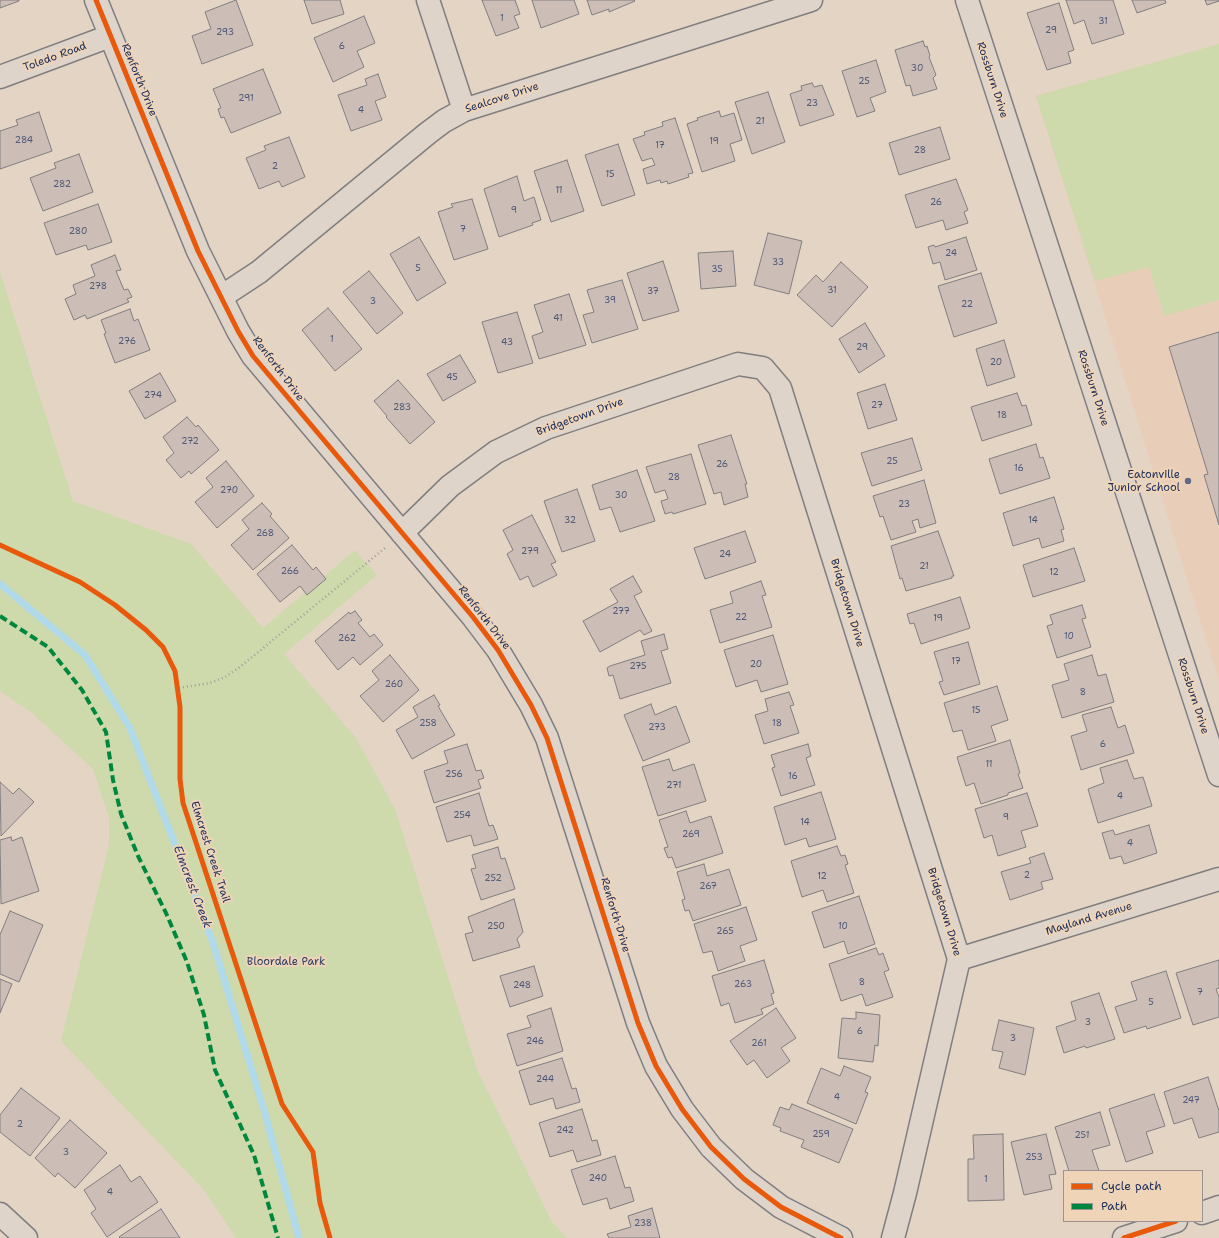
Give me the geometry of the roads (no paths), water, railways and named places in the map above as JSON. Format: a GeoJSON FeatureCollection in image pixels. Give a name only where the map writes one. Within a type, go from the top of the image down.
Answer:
{"type":"FeatureCollection","features":[{"type":"Feature","properties":{"kind":"street","name":"Renforth Drive"},"geometry":{"type":"LineString","coordinates":[[96,0],[198,251],[253,356],[473,617],[498,650],[531,705],[544,732],[567,797],[638,1023],[656,1066],[682,1109],[711,1147],[744,1179],[781,1207],[841,1238]]}},
{"type":"Feature","properties":{"kind":"street"},"geometry":{"type":"LineString","coordinates":[[428,0],[464,110]]}},
{"type":"Feature","properties":{"kind":"street","name":"Sealcove Drive"},"geometry":{"type":"LineString","coordinates":[[221,297],[259,272],[428,133],[444,121],[464,110],[811,0]]}},
{"type":"Feature","properties":{"kind":"street","name":"Rossburn Drive"},"geometry":{"type":"LineString","coordinates":[[966,0],[1219,775]]}},
{"type":"Feature","properties":{"kind":"street","name":"Toledo Road"},"geometry":{"type":"LineString","coordinates":[[0,77],[110,36]]}},
{"type":"Feature","properties":{"kind":"street","name":"Bridgetown Drive"},"geometry":{"type":"LineString","coordinates":[[402,533],[450,486],[496,452],[546,428],[738,364],[763,368],[780,388],[959,959],[905,1193],[892,1238]]}},
{"type":"Feature","properties":{"kind":"street","name":"Mayland Avenue"},"geometry":{"type":"LineString","coordinates":[[959,959],[1219,879]]}},
{"type":"Feature","properties":{"kind":"street"},"geometry":{"type":"LineString","coordinates":[[1203,1213],[1219,1207]]}},
{"type":"Feature","properties":{"kind":"street"},"geometry":{"type":"LineString","coordinates":[[0,1214],[26,1238]]}},
{"type":"Feature","properties":{"kind":"street"},"geometry":{"type":"LineString","coordinates":[[1124,1238],[1173,1222]]}},
{"type":"Feature","properties":{"kind":"waterway","name":"Elmcrest Creek"},"geometry":{"type":"LineString","coordinates":[[0,584],[85,655],[130,728],[213,943],[264,1110],[299,1238]]}},
{"type":"Feature","properties":{"kind":"place","name":"Eatonville Junior School"},"geometry":{"type":"Point","coordinates":[1188,481]}},
{"type":"Feature","properties":{"kind":"park label","name":"Bloordale Park"},"geometry":{"type":"Point","coordinates":[286,962]}}]}
